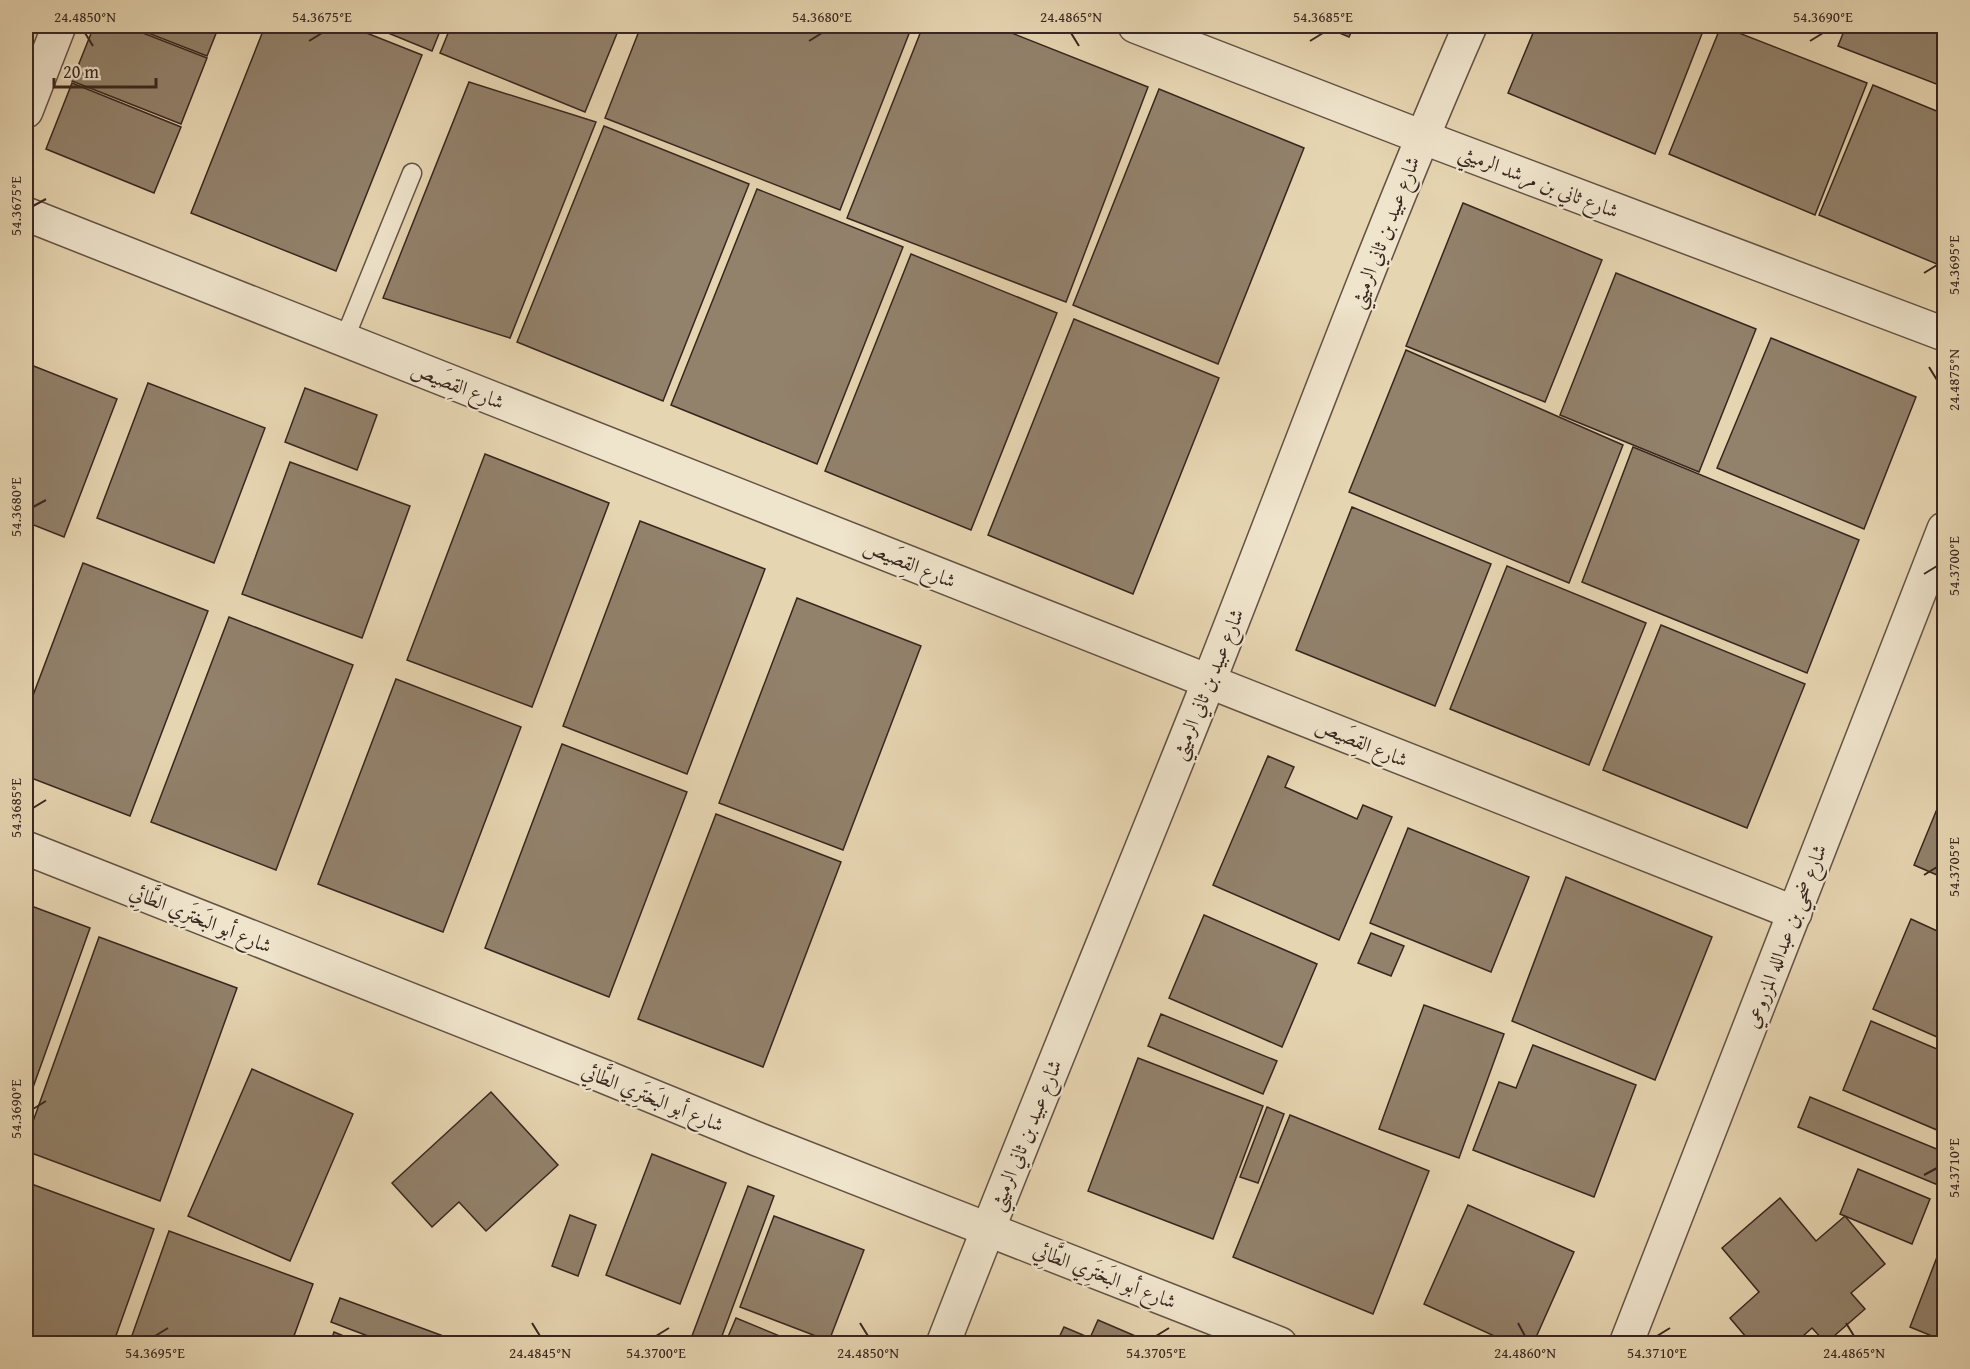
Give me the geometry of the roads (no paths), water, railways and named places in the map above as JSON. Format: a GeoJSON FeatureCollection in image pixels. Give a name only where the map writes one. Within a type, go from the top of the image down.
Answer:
{"type":"FeatureCollection","features":[{"type":"Feature","properties":{"kind":"street"},"geometry":{"type":"LineString","coordinates":[[26,111],[59,26]]}},
{"type":"Feature","properties":{"kind":"street","name":"شارع ثاني بن مرشد الرميثي"},"geometry":{"type":"LineString","coordinates":[[1135,26],[1944,334]]}},
{"type":"Feature","properties":{"kind":"street","name":"شارع عبيد بن ثاني الرميثي"},"geometry":{"type":"LineString","coordinates":[[943,1344],[1208,682],[1422,137],[1470,26]]}},
{"type":"Feature","properties":{"kind":"street","name":"شارع القِصَيص"},"geometry":{"type":"LineString","coordinates":[[26,214],[1795,913]]}},
{"type":"Feature","properties":{"kind":"street","name":"شارع ضحي بن عبدالله المزروعي"},"geometry":{"type":"LineString","coordinates":[[1626,1344],[1944,529]]}},
{"type":"Feature","properties":{"kind":"street","name":"شارع أبو البَختَرِي الطَّائِي"},"geometry":{"type":"LineString","coordinates":[[26,848],[1280,1344]]}},
{"type":"Feature","properties":{"kind":"lane"},"geometry":{"type":"LineString","coordinates":[[344,340],[412,173]]}}]}
